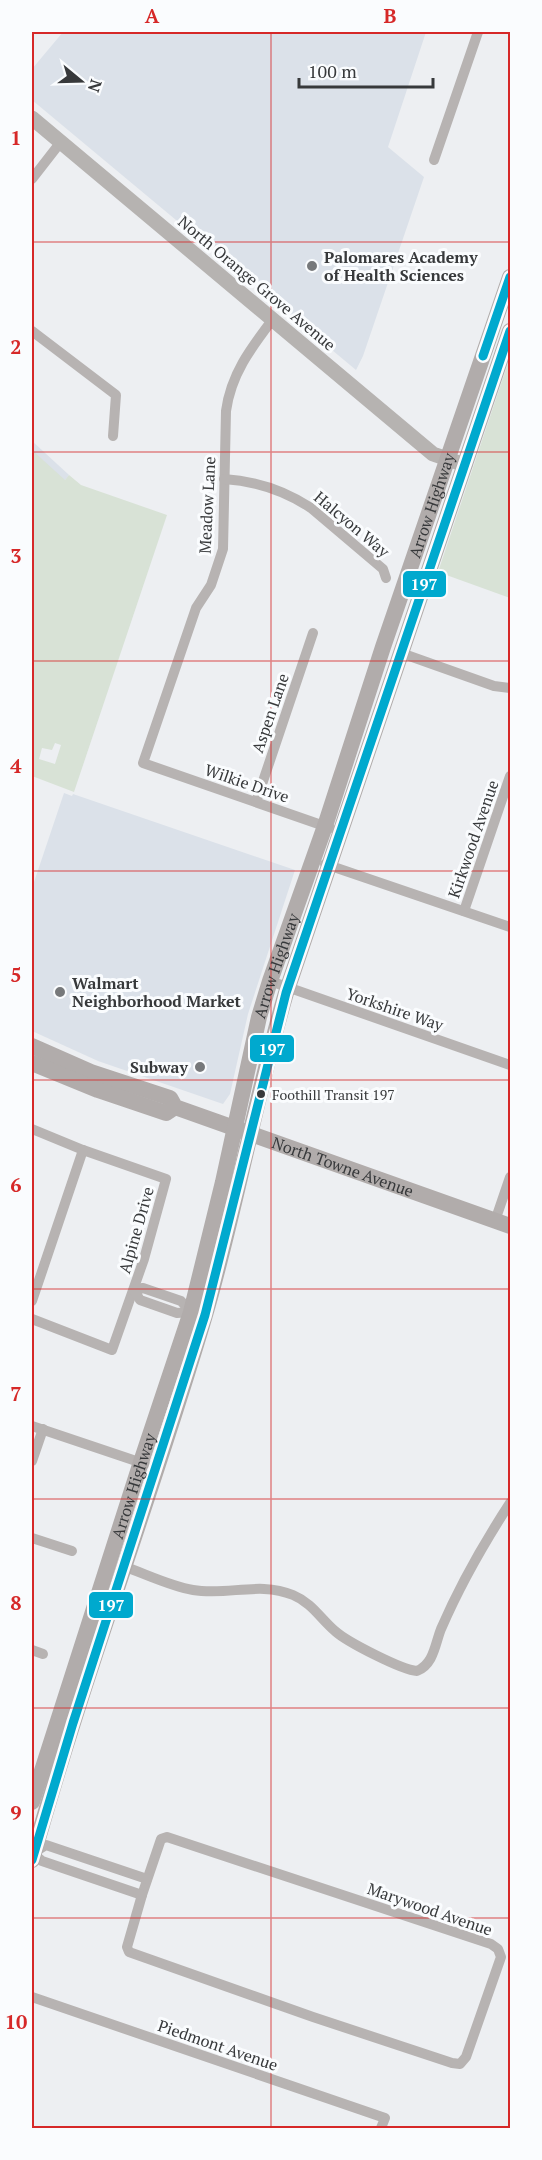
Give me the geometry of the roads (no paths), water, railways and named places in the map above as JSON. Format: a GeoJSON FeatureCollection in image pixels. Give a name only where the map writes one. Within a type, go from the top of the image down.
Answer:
{"type":"FeatureCollection","features":[{"type":"Feature","properties":{"kind":"main road","name":"North Orange Grove Avenue"},"geometry":{"type":"LineString","coordinates":[[32,118],[434,454],[465,465]]}},
{"type":"Feature","properties":{"kind":"main road","name":"Arrow Highway"},"geometry":{"type":"LineString","coordinates":[[32,1855],[123,1566],[148,1465],[191,1312],[259,1017],[510,277]]}},
{"type":"Feature","properties":{"kind":"main road","name":"Arrow Highway"},"geometry":{"type":"LineString","coordinates":[[32,1802],[218,1270],[269,1051],[288,987],[510,331]]}},
{"type":"Feature","properties":{"kind":"main road"},"geometry":{"type":"LineString","coordinates":[[383,647],[401,654]]}},
{"type":"Feature","properties":{"kind":"main road","name":"North Towne Avenue"},"geometry":{"type":"LineString","coordinates":[[32,1046],[91,1072],[170,1098],[175,1107],[503,1223]]}},
{"type":"Feature","properties":{"kind":"main road","name":"North Towne Avenue"},"geometry":{"type":"LineString","coordinates":[[32,1063],[98,1090],[166,1113],[175,1107]]}},
{"type":"Feature","properties":{"kind":"street"},"geometry":{"type":"LineString","coordinates":[[434,160],[478,32]]}},
{"type":"Feature","properties":{"kind":"street"},"geometry":{"type":"LineString","coordinates":[[32,178],[60,143]]}},
{"type":"Feature","properties":{"kind":"street","name":"Meadow Lane"},"geometry":{"type":"LineString","coordinates":[[143,763],[196,608],[211,585],[223,549],[228,393],[245,355],[273,320]]}},
{"type":"Feature","properties":{"kind":"street"},"geometry":{"type":"LineString","coordinates":[[33,335],[116,395],[113,436]]}},
{"type":"Feature","properties":{"kind":"street","name":"Halcyon Way"},"geometry":{"type":"LineString","coordinates":[[224,479],[267,486],[300,500],[383,569],[386,578]]}},
{"type":"Feature","properties":{"kind":"street","name":"Aspen Lane"},"geometry":{"type":"LineString","coordinates":[[256,802],[313,633]]}},
{"type":"Feature","properties":{"kind":"street"},"geometry":{"type":"LineString","coordinates":[[401,654],[494,686],[510,688]]}},
{"type":"Feature","properties":{"kind":"street","name":"Wilkie Drive"},"geometry":{"type":"LineString","coordinates":[[143,763],[342,831]]}},
{"type":"Feature","properties":{"kind":"street","name":"Kirkwood Avenue"},"geometry":{"type":"LineString","coordinates":[[464,911],[505,809],[510,776]]}},
{"type":"Feature","properties":{"kind":"street"},"geometry":{"type":"LineString","coordinates":[[313,860],[510,927]]}},
{"type":"Feature","properties":{"kind":"street","name":"Yorkshire Way"},"geometry":{"type":"LineString","coordinates":[[270,981],[510,1065]]}},
{"type":"Feature","properties":{"kind":"street"},"geometry":{"type":"LineString","coordinates":[[32,1129],[83,1150],[32,1301]]}},
{"type":"Feature","properties":{"kind":"street","name":"Alpine Drive"},"geometry":{"type":"LineString","coordinates":[[32,1319],[112,1350],[134,1290],[166,1179],[83,1150]]}},
{"type":"Feature","properties":{"kind":"street"},"geometry":{"type":"LineString","coordinates":[[503,1223],[510,1177]]}},
{"type":"Feature","properties":{"kind":"street","name":"Alpine Drive"},"geometry":{"type":"LineString","coordinates":[[134,1290],[140,1300],[177,1312],[191,1312]]}},
{"type":"Feature","properties":{"kind":"street"},"geometry":{"type":"LineString","coordinates":[[32,1461],[37,1427],[148,1465]]}},
{"type":"Feature","properties":{"kind":"street"},"geometry":{"type":"LineString","coordinates":[[123,1566],[192,1590],[216,1592],[271,1588],[294,1596],[311,1605],[329,1626],[347,1641],[405,1668],[417,1671],[428,1664],[440,1631],[467,1576],[510,1503]]}},
{"type":"Feature","properties":{"kind":"street"},"geometry":{"type":"LineString","coordinates":[[32,1538],[72,1551]]}},
{"type":"Feature","properties":{"kind":"street"},"geometry":{"type":"LineString","coordinates":[[32,1650],[43,1654]]}},
{"type":"Feature","properties":{"kind":"street","name":"Marywood Avenue"},"geometry":{"type":"LineString","coordinates":[[166,1836],[491,1944],[498,1949],[501,1957],[466,2057],[460,2064],[452,2063],[129,1952],[127,1947],[147,1879],[161,1839],[166,1836]]}},
{"type":"Feature","properties":{"kind":"street"},"geometry":{"type":"LineString","coordinates":[[142,1895],[42,1861],[32,1855],[46,1845],[147,1879]]}},
{"type":"Feature","properties":{"kind":"street","name":"Piedmont Avenue"},"geometry":{"type":"LineString","coordinates":[[32,1997],[385,2118],[381,2128]]}},
{"type":"Feature","properties":{"kind":"place","name":"Palomares Academy of Health Sciences"},"geometry":{"type":"Point","coordinates":[312,266]}},
{"type":"Feature","properties":{"kind":"place","name":"Walmart Neighborhood Market"},"geometry":{"type":"Point","coordinates":[60,992]}},
{"type":"Feature","properties":{"kind":"place","name":"Subway"},"geometry":{"type":"Point","coordinates":[200,1067]}},
{"type":"Feature","properties":{"kind":"place","name":"Foothill Transit 197"},"geometry":{"type":"Point","coordinates":[261,1094]}}]}
